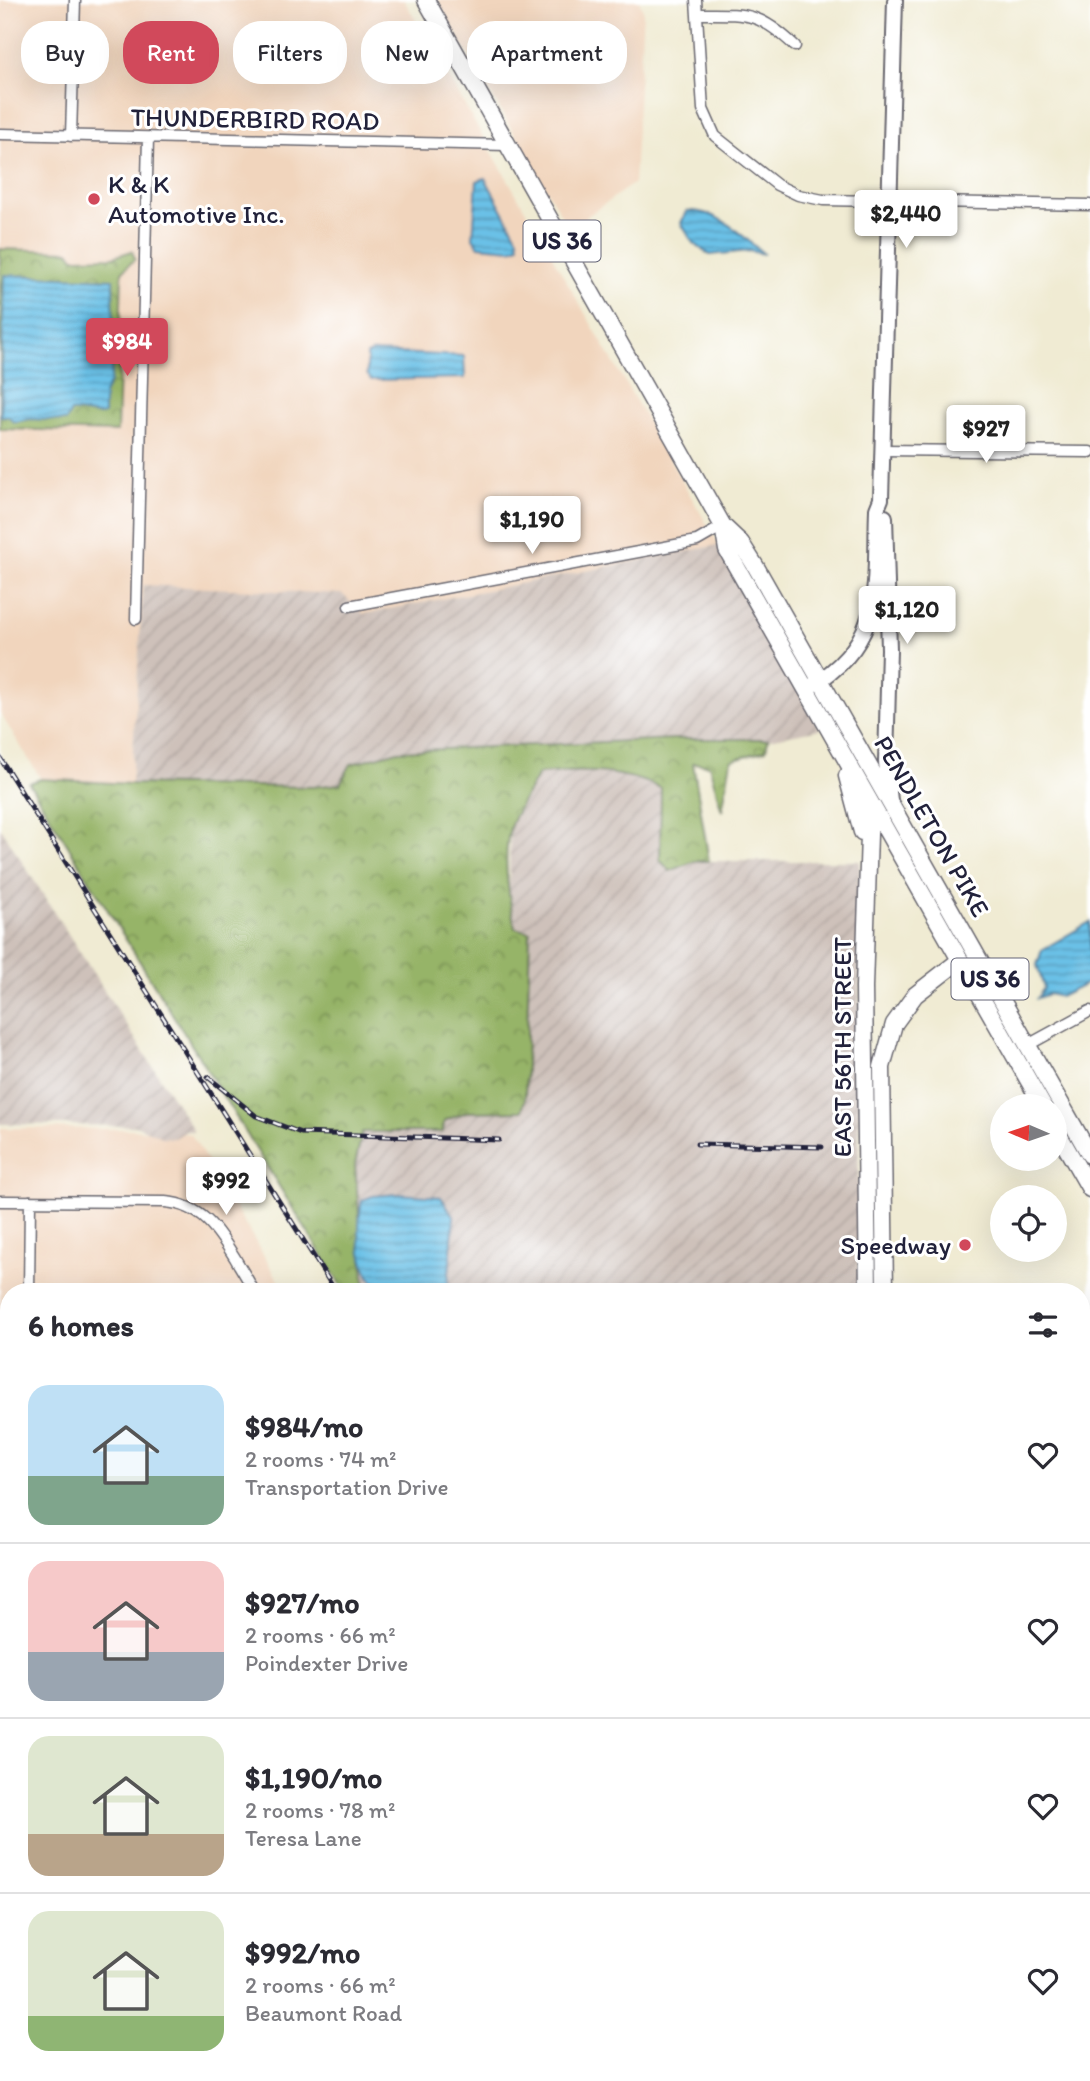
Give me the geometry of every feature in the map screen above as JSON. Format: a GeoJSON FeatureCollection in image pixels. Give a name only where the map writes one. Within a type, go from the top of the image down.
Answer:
{"type":"FeatureCollection","features":[{"type":"Feature","properties":{"kind":"main road","name":"PENDLETON PIKE"},"geometry":{"type":"LineString","coordinates":[[426,0],[723,526],[746,551],[1090,1155]]}},
{"type":"Feature","properties":{"kind":"main road"},"geometry":{"type":"LineString","coordinates":[[806,690],[853,653],[872,613],[883,450],[895,0]]}},
{"type":"Feature","properties":{"kind":"main road"},"geometry":{"type":"LineString","coordinates":[[881,499],[885,508],[888,574],[886,762],[890,803]]}},
{"type":"Feature","properties":{"kind":"main road","name":"PENDLETON PIKE"},"geometry":{"type":"LineString","coordinates":[[723,526],[727,550],[1036,1094]]}},
{"type":"Feature","properties":{"kind":"main road"},"geometry":{"type":"LineString","coordinates":[[832,735],[854,796],[866,865]]}},
{"type":"Feature","properties":{"kind":"main road","name":"EAST 56TH STREET"},"geometry":{"type":"LineString","coordinates":[[868,1283],[864,1037],[866,865],[870,802]]}},
{"type":"Feature","properties":{"kind":"main road","name":"EAST 56TH STREET"},"geometry":{"type":"LineString","coordinates":[[885,1283],[882,1067],[894,1024],[915,995],[960,960]]}},
{"type":"Feature","properties":{"kind":"main road"},"geometry":{"type":"LineString","coordinates":[[1068,1151],[1090,1189]]}},
{"type":"Feature","properties":{"kind":"street"},"geometry":{"type":"LineString","coordinates":[[71,136],[75,0]]}},
{"type":"Feature","properties":{"kind":"street"},"geometry":{"type":"LineString","coordinates":[[696,0],[704,109],[718,140],[768,179],[792,193],[817,199],[889,202],[1090,205]]}},
{"type":"Feature","properties":{"kind":"street"},"geometry":{"type":"LineString","coordinates":[[697,14],[756,17],[776,28],[795,46]]}},
{"type":"Feature","properties":{"kind":"street","name":"THUNDERBIRD ROAD"},"geometry":{"type":"LineString","coordinates":[[0,134],[508,145]]}},
{"type":"Feature","properties":{"kind":"street"},"geometry":{"type":"LineString","coordinates":[[136,619],[148,138]]}},
{"type":"Feature","properties":{"kind":"street"},"geometry":{"type":"LineString","coordinates":[[883,450],[1090,452]]}},
{"type":"Feature","properties":{"kind":"street"},"geometry":{"type":"LineString","coordinates":[[349,606],[697,541],[723,526]]}},
{"type":"Feature","properties":{"kind":"street"},"geometry":{"type":"LineString","coordinates":[[1028,1045],[1090,1011]]}},
{"type":"Feature","properties":{"kind":"street"},"geometry":{"type":"LineString","coordinates":[[0,1201],[155,1202],[185,1205],[209,1220],[248,1283]]}},
{"type":"Feature","properties":{"kind":"street"},"geometry":{"type":"LineString","coordinates":[[29,1283],[30,1201]]}},
{"type":"Feature","properties":{"kind":"shaded area"},"geometry":{"type":"Polygon","coordinates":[[[0,0],[404,0],[416,21],[361,21],[361,84],[453,84],[719,545],[364,614],[143,585],[131,784],[41,779],[0,713],[0,0]]]}},
{"type":"Feature","properties":{"kind":"shaded area"},"geometry":{"type":"Polygon","coordinates":[[[437,0],[639,0],[643,10],[634,183],[569,229],[485,84],[627,84],[627,21],[467,21],[467,52],[453,28],[453,21],[449,21],[437,0]]]}},
{"type":"Feature","properties":{"kind":"shaded area"},"geometry":{"type":"Polygon","coordinates":[[[719,545],[820,729],[759,741],[675,739],[446,748],[340,784],[312,787],[131,784],[143,585],[342,594],[364,614],[719,545]]]}},
{"type":"Feature","properties":{"kind":"shaded area"},"geometry":{"type":"Polygon","coordinates":[[[568,770],[625,774],[661,788],[670,871],[695,861],[860,861],[858,1283],[364,1283],[355,1165],[362,1132],[443,1132],[444,1121],[466,1112],[522,1111],[529,932],[515,929],[509,897],[510,827],[538,773],[568,770]]]}},
{"type":"Feature","properties":{"kind":"shaded area"},"geometry":{"type":"Polygon","coordinates":[[[0,827],[194,1131],[185,1131],[174,1138],[162,1137],[138,1126],[0,1124],[0,827]]]}},
{"type":"Feature","properties":{"kind":"shaded area"},"geometry":{"type":"Polygon","coordinates":[[[0,1128],[130,1129],[191,1134],[280,1283],[0,1283],[0,1128]]]}},
{"type":"Feature","properties":{"kind":"green space"},"geometry":{"type":"Polygon","coordinates":[[[0,249],[69,251],[74,258],[113,257],[132,251],[135,259],[122,272],[117,432],[0,429],[0,249]]]}},
{"type":"Feature","properties":{"kind":"green space"},"geometry":{"type":"Polygon","coordinates":[[[675,739],[768,739],[766,750],[731,760],[722,811],[709,765],[693,763],[709,861],[695,861],[670,871],[660,860],[661,788],[601,772],[538,774],[512,821],[506,866],[515,928],[530,932],[525,1099],[522,1111],[466,1112],[444,1121],[443,1132],[362,1132],[355,1165],[364,1283],[339,1283],[29,783],[41,779],[131,784],[312,787],[340,784],[351,764],[398,751],[675,739]]]}},
{"type":"Feature","properties":{"kind":"water"},"geometry":{"type":"Polygon","coordinates":[[[485,178],[518,238],[519,246],[511,249],[479,246],[473,238],[477,181],[485,178]]]}},
{"type":"Feature","properties":{"kind":"water"},"geometry":{"type":"Polygon","coordinates":[[[687,211],[709,214],[719,219],[764,254],[749,251],[710,255],[693,243],[681,223],[687,211]]]}},
{"type":"Feature","properties":{"kind":"water"},"geometry":{"type":"Polygon","coordinates":[[[4,275],[113,279],[114,351],[110,382],[104,394],[104,414],[71,412],[66,421],[31,419],[14,422],[8,416],[1,416],[4,275]]]}},
{"type":"Feature","properties":{"kind":"water"},"geometry":{"type":"Polygon","coordinates":[[[373,352],[464,356],[465,378],[371,380],[367,374],[367,355],[373,352]]]}},
{"type":"Feature","properties":{"kind":"water"},"geometry":{"type":"Polygon","coordinates":[[[1090,922],[1090,982],[1060,997],[1049,994],[1037,998],[1044,988],[1037,965],[1042,950],[1090,922]]]}},
{"type":"Feature","properties":{"kind":"water"},"geometry":{"type":"Polygon","coordinates":[[[398,1194],[441,1197],[454,1217],[448,1283],[375,1283],[370,1277],[361,1252],[359,1224],[362,1200],[373,1196],[398,1194]]]}},
{"type":"Feature","properties":{"kind":"railway"},"geometry":{"type":"LineString","coordinates":[[0,758],[330,1283]]}},
{"type":"Feature","properties":{"kind":"railway"},"geometry":{"type":"LineString","coordinates":[[208,1077],[256,1116],[301,1133],[499,1140]]}},
{"type":"Feature","properties":{"kind":"railway"},"geometry":{"type":"LineString","coordinates":[[697,1144],[822,1147]]}},
{"type":"Feature","properties":{"kind":"place","name":"K & K Automotive Inc."},"geometry":{"type":"Point","coordinates":[94,199]}},
{"type":"Feature","properties":{"kind":"place","name":"Speedway"},"geometry":{"type":"Point","coordinates":[965,1245]}}]}
